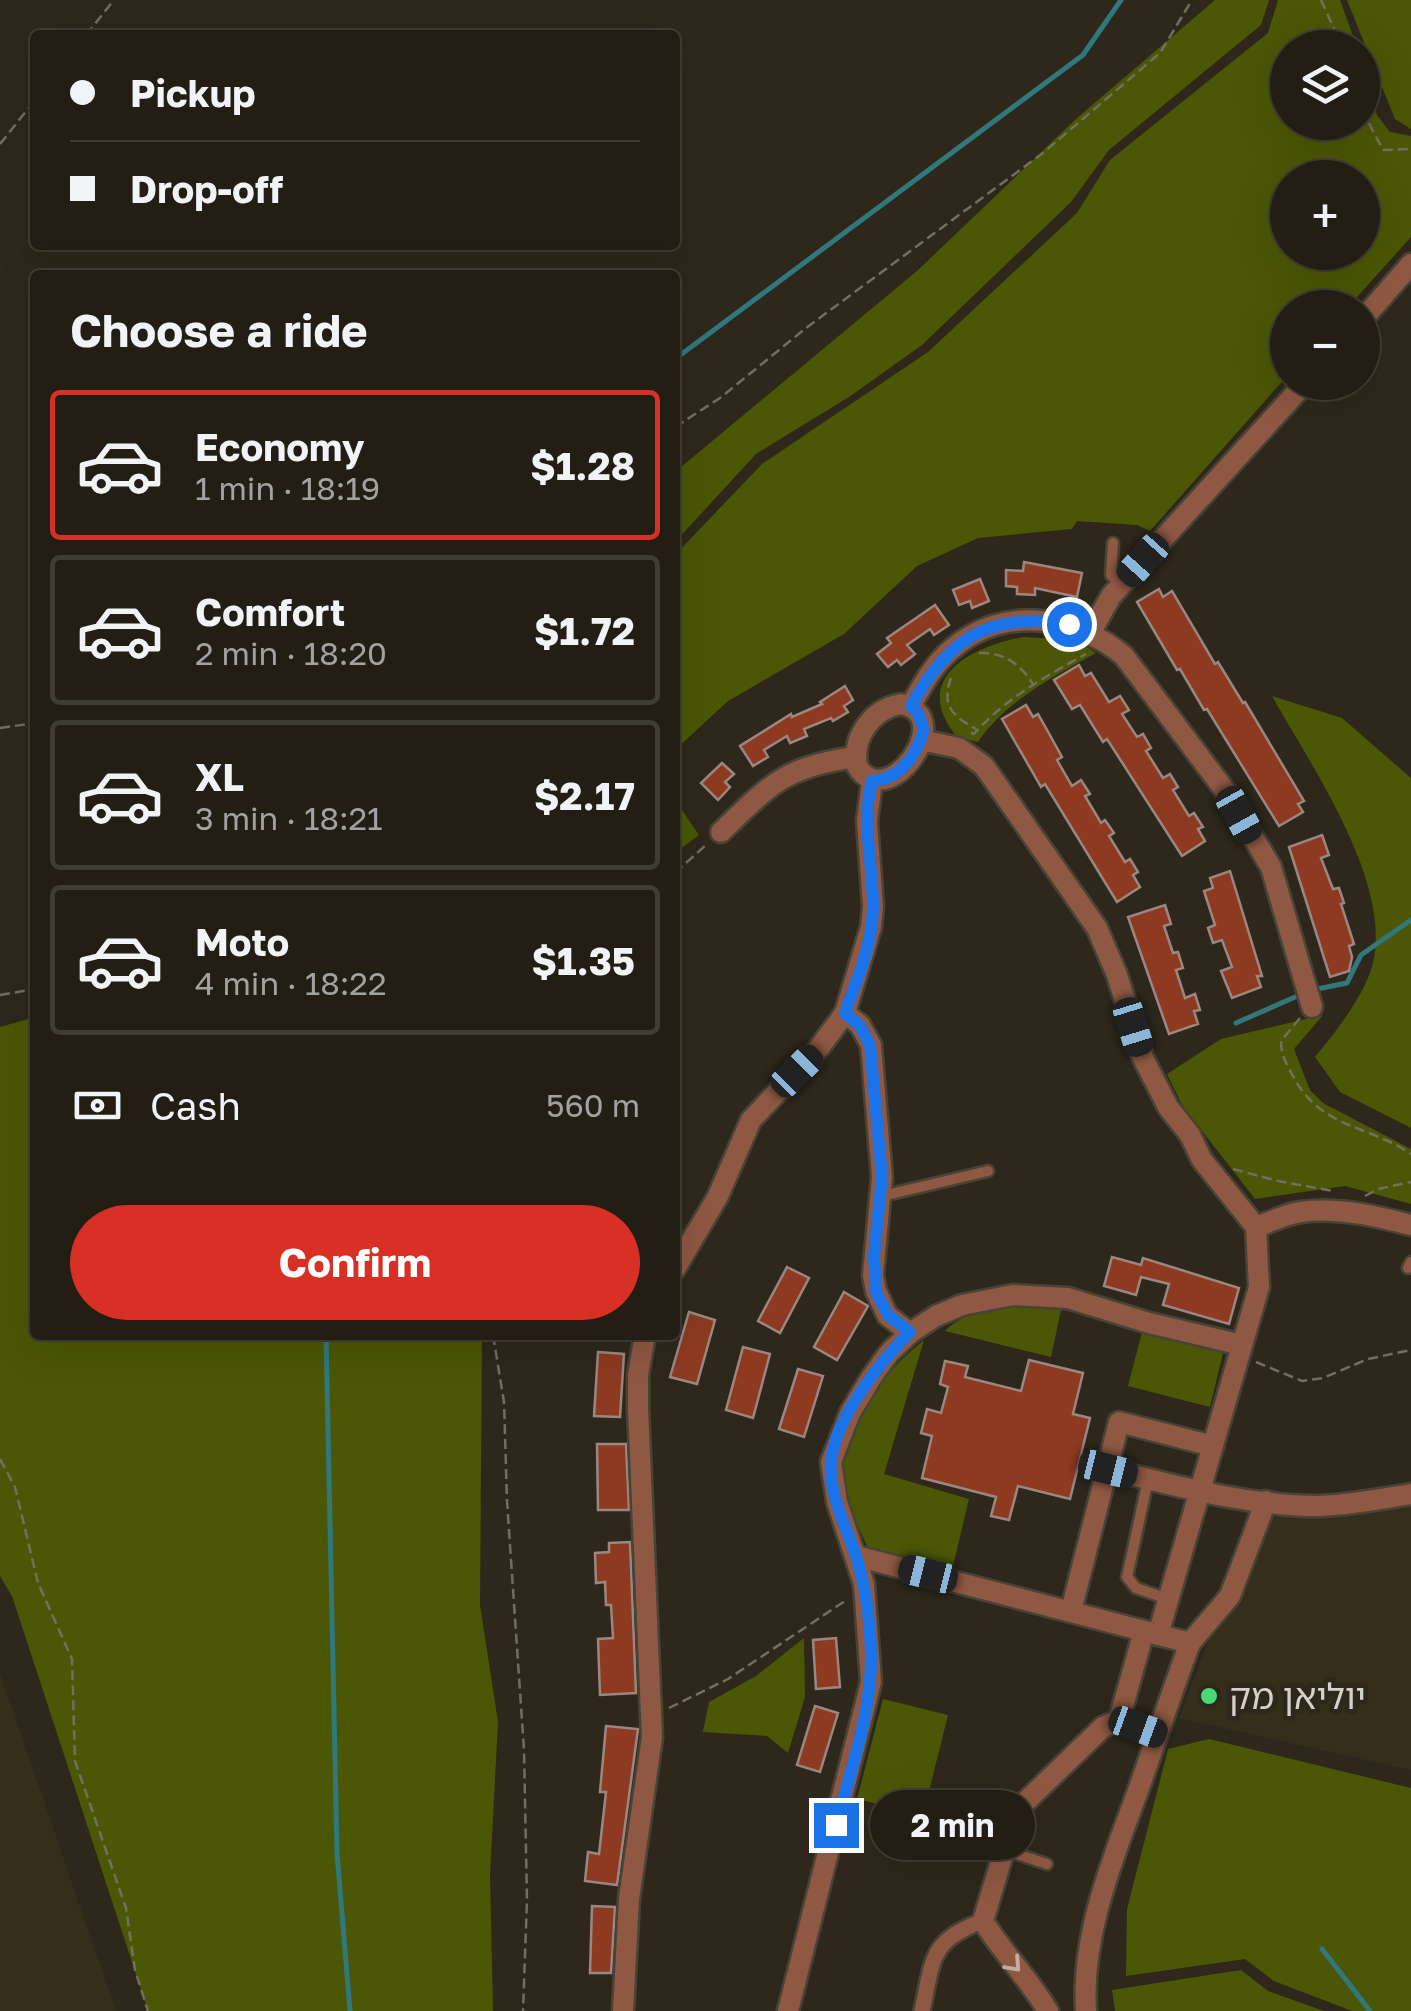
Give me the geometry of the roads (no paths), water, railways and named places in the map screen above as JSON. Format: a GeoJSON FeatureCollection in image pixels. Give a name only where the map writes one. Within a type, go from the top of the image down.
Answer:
{"type":"FeatureCollection","features":[{"type":"Feature","properties":{"kind":"street"},"geometry":{"type":"LineString","coordinates":[[1380,299],[1411,264]]}},
{"type":"Feature","properties":{"kind":"street"},"geometry":{"type":"LineString","coordinates":[[1099,637],[1103,608],[1120,585],[1290,400]]}},
{"type":"Feature","properties":{"kind":"street"},"geometry":{"type":"LineString","coordinates":[[911,706],[948,651],[967,636],[988,628],[1048,620],[1099,637],[1132,666],[1226,792],[1271,867],[1312,1007]]}},
{"type":"Feature","properties":{"kind":"street"},"geometry":{"type":"LineString","coordinates":[[891,706],[911,706],[923,722],[921,740],[895,775],[872,781],[861,774],[855,757],[860,736],[873,717],[891,706]]}},
{"type":"Feature","properties":{"kind":"street"},"geometry":{"type":"LineString","coordinates":[[921,740],[959,748],[984,766],[1097,928],[1142,1058],[1168,1107],[1190,1135],[1202,1160],[1256,1227],[1259,1287],[1169,1599],[1151,1633],[1119,1720]]}},
{"type":"Feature","properties":{"kind":"street"},"geometry":{"type":"LineString","coordinates":[[721,832],[788,773],[824,761],[855,757]]}},
{"type":"Feature","properties":{"kind":"street"},"geometry":{"type":"LineString","coordinates":[[680,1261],[714,1206],[751,1120],[830,1036],[845,1013],[871,927],[867,821],[872,781]]}},
{"type":"Feature","properties":{"kind":"street"},"geometry":{"type":"LineString","coordinates":[[845,1013],[860,1026],[870,1045],[882,1196],[874,1256],[876,1292],[888,1315],[910,1332]]}},
{"type":"Feature","properties":{"kind":"street"},"geometry":{"type":"LineString","coordinates":[[1256,1227],[1301,1212],[1324,1211],[1351,1212],[1411,1225]]}},
{"type":"Feature","properties":{"kind":"street"},"geometry":{"type":"LineString","coordinates":[[790,2010],[871,1682],[865,1592],[837,1502],[831,1462],[836,1441],[889,1353],[910,1332],[962,1305],[1013,1295],[1068,1298],[1241,1350]]}},
{"type":"Feature","properties":{"kind":"street"},"geometry":{"type":"LineString","coordinates":[[623,2011],[624,1944],[650,1762],[652,1716],[638,1408],[644,1340]]}},
{"type":"Feature","properties":{"kind":"street"},"geometry":{"type":"LineString","coordinates":[[1071,1611],[1119,1422],[1213,1446]]}},
{"type":"Feature","properties":{"kind":"street"},"geometry":{"type":"LineString","coordinates":[[1108,1469],[1201,1492],[1318,1506],[1411,1494]]}},
{"type":"Feature","properties":{"kind":"street"},"geometry":{"type":"LineString","coordinates":[[1086,2011],[1086,1967],[1092,1934],[1190,1643],[1230,1596],[1266,1501]]}},
{"type":"Feature","properties":{"kind":"street"},"geometry":{"type":"LineString","coordinates":[[856,1556],[1190,1643]]}},
{"type":"Feature","properties":{"kind":"street"},"geometry":{"type":"LineString","coordinates":[[983,1921],[1016,1810],[1103,1726],[1119,1720],[1158,1734]]}},
{"type":"Feature","properties":{"kind":"street"},"geometry":{"type":"LineString","coordinates":[[922,2011],[934,1958],[941,1946],[954,1931],[983,1921]]}},
{"type":"Feature","properties":{"kind":"street"},"geometry":{"type":"LineString","coordinates":[[983,1921],[1048,2011]]}},
{"type":"Feature","properties":{"kind":"lane"},"geometry":{"type":"LineString","coordinates":[[1113,542],[1112,575],[1120,585]]}},
{"type":"Feature","properties":{"kind":"lane"},"geometry":{"type":"LineString","coordinates":[[882,1196],[988,1171]]}},
{"type":"Feature","properties":{"kind":"lane"},"geometry":{"type":"LineString","coordinates":[[1148,1479],[1127,1576],[1136,1588],[1169,1599]]}},
{"type":"Feature","properties":{"kind":"lane"},"geometry":{"type":"LineString","coordinates":[[1005,1850],[1047,1864]]}},
{"type":"Feature","properties":{"kind":"waterway"},"geometry":{"type":"LineString","coordinates":[[680,355],[1083,55],[1121,0]]}},
{"type":"Feature","properties":{"kind":"waterway"},"geometry":{"type":"LineString","coordinates":[[1312,990],[1347,983],[1361,955],[1411,920]]}},
{"type":"Feature","properties":{"kind":"waterway"},"geometry":{"type":"LineString","coordinates":[[1236,1023],[1302,994]]}},
{"type":"Feature","properties":{"kind":"waterway"},"geometry":{"type":"LineString","coordinates":[[326,1340],[337,1853],[350,2011]]}},
{"type":"Feature","properties":{"kind":"waterway"},"geometry":{"type":"LineString","coordinates":[[1322,1949],[1370,2011]]}},
{"type":"Feature","properties":{"kind":"place","name":"יוליאן מק"},"geometry":{"type":"Point","coordinates":[1209,1696]}}]}
